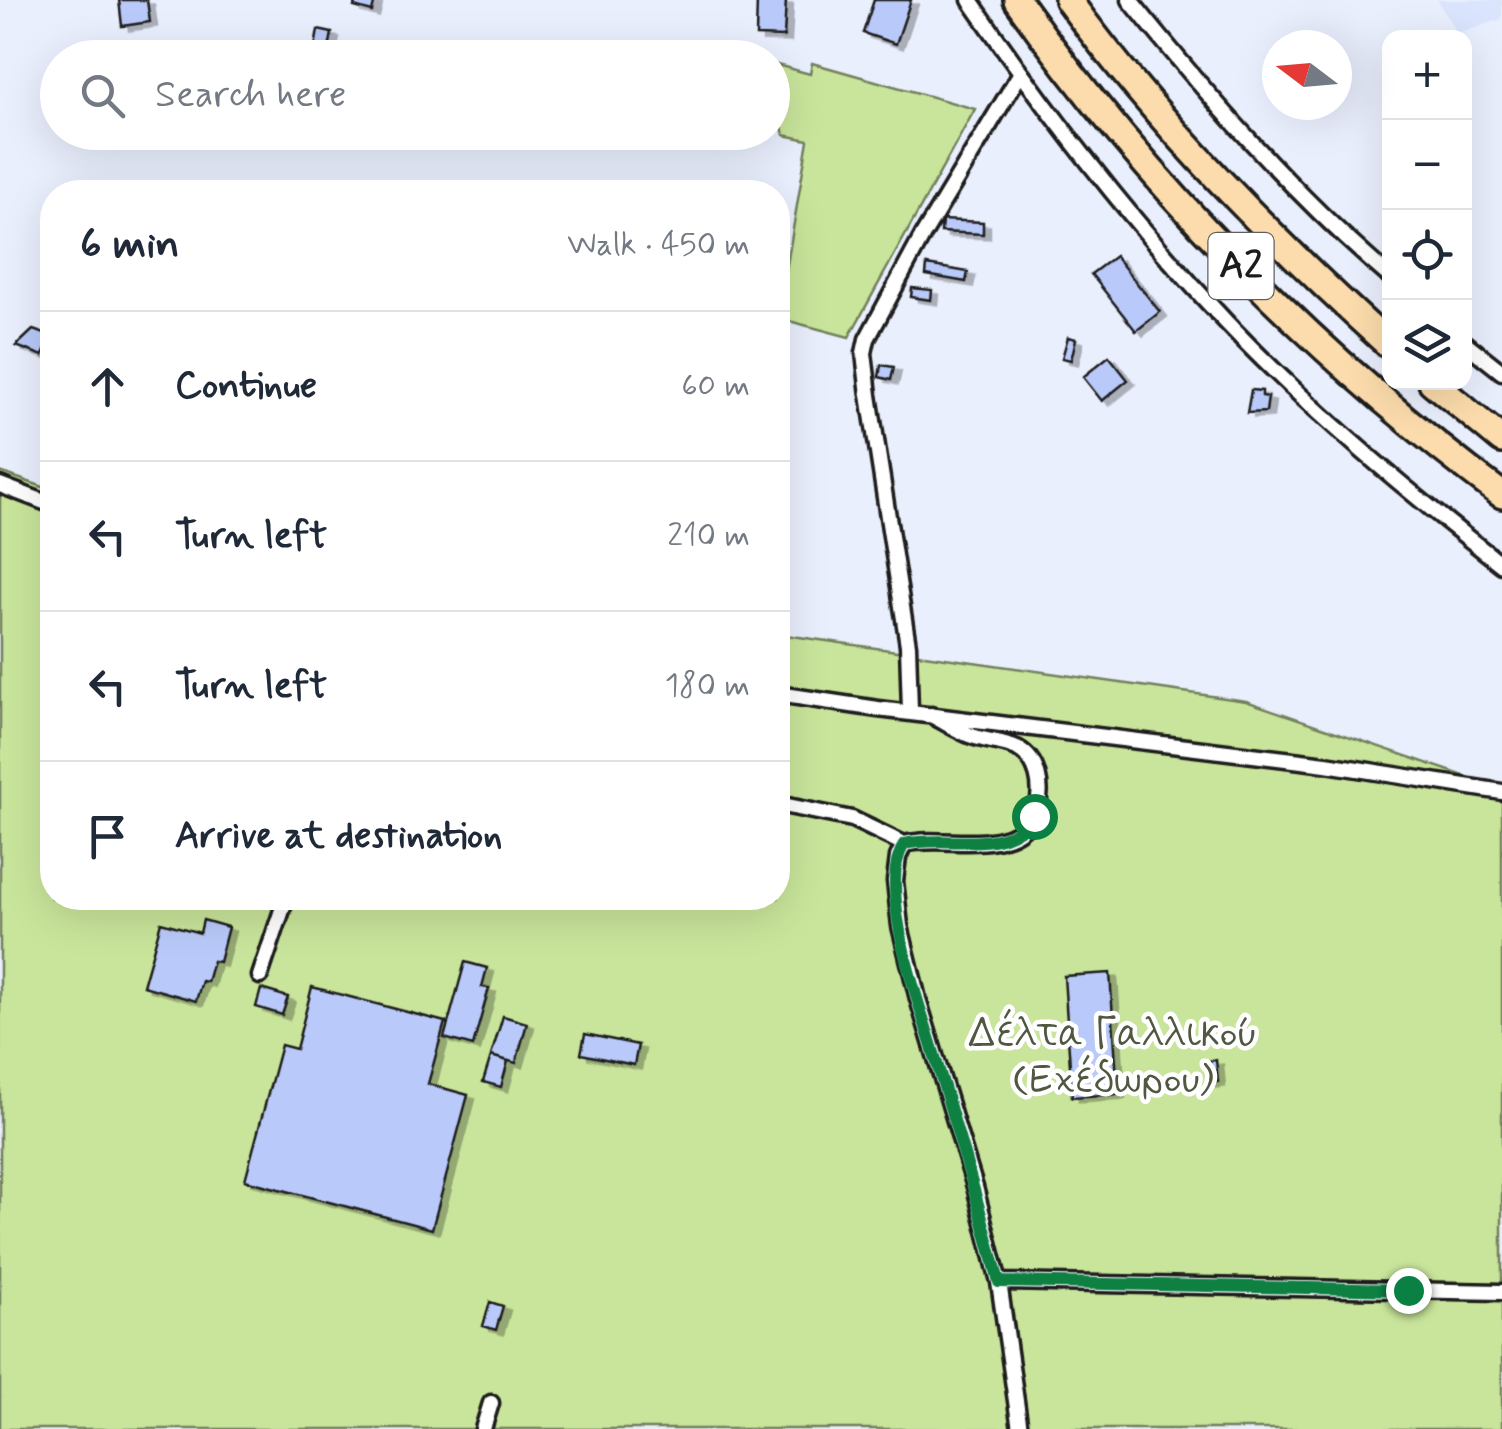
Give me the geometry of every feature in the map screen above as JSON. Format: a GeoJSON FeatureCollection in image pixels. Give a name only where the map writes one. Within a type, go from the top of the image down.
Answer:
{"type":"FeatureCollection","features":[{"type":"Feature","properties":{"kind":"highway","name":"Α2"},"geometry":{"type":"LineString","coordinates":[[1017,0],[1062,64],[1150,169],[1260,286],[1383,399],[1502,496]]}},
{"type":"Feature","properties":{"kind":"highway","name":"Α2"},"geometry":{"type":"LineString","coordinates":[[1068,0],[1098,42],[1190,149],[1291,256],[1382,339]]}},
{"type":"Feature","properties":{"kind":"highway"},"geometry":{"type":"LineString","coordinates":[[1442,390],[1502,440]]}},
{"type":"Feature","properties":{"kind":"street"},"geometry":{"type":"LineString","coordinates":[[970,0],[1020,74],[1125,209],[1228,324],[1396,482],[1502,564]]}},
{"type":"Feature","properties":{"kind":"street"},"geometry":{"type":"LineString","coordinates":[[1130,0],[1217,103],[1346,240],[1382,269]]}},
{"type":"Feature","properties":{"kind":"street"},"geometry":{"type":"LineString","coordinates":[[910,711],[908,645],[864,353],[867,340],[923,235],[1020,74]]}},
{"type":"Feature","properties":{"kind":"street"},"geometry":{"type":"LineString","coordinates":[[1472,348],[1502,372]]}},
{"type":"Feature","properties":{"kind":"street"},"geometry":{"type":"LineString","coordinates":[[0,485],[40,501]]}},
{"type":"Feature","properties":{"kind":"street"},"geometry":{"type":"LineString","coordinates":[[790,696],[1326,764],[1502,792]]}},
{"type":"Feature","properties":{"kind":"street"},"geometry":{"type":"LineString","coordinates":[[790,806],[852,819],[904,844],[936,839],[994,841],[1012,836],[1034,816],[1040,796],[1038,776],[1029,758],[1016,748],[964,734],[932,715]]}},
{"type":"Feature","properties":{"kind":"street"},"geometry":{"type":"LineString","coordinates":[[904,844],[894,882],[900,926],[999,1282],[1020,1429]]}},
{"type":"Feature","properties":{"kind":"street"},"geometry":{"type":"LineString","coordinates":[[260,976],[282,910]]}},
{"type":"Feature","properties":{"kind":"street"},"geometry":{"type":"LineString","coordinates":[[999,1282],[1502,1292]]}},
{"type":"Feature","properties":{"kind":"street"},"geometry":{"type":"LineString","coordinates":[[484,1429],[490,1403]]}},
{"type":"Feature","properties":{"kind":"shaded area"},"geometry":{"type":"Polygon","coordinates":[[[1437,0],[1502,0],[1502,19],[1470,30],[1456,30],[1437,0]]]}},
{"type":"Feature","properties":{"kind":"green space"},"geometry":{"type":"Polygon","coordinates":[[[812,63],[975,109],[849,337],[790,321],[790,247],[808,140],[790,136],[790,69],[810,74],[812,63]]]}},
{"type":"Feature","properties":{"kind":"green space","name":"Δέλτα Γαλλικού (Εχέδωρου)"},"geometry":{"type":"Polygon","coordinates":[[[0,472],[40,486],[40,910],[790,910],[790,636],[1246,701],[1502,789],[1502,1429],[0,1429],[0,472]]]}},
{"type":"Feature","properties":{"kind":"building"},"geometry":{"type":"Polygon","coordinates":[[[119,0],[147,0],[150,22],[122,26],[119,0]]]}},
{"type":"Feature","properties":{"kind":"building"},"geometry":{"type":"Polygon","coordinates":[[[356,0],[375,0],[372,12],[354,7],[356,0]]]}},
{"type":"Feature","properties":{"kind":"building"},"geometry":{"type":"Polygon","coordinates":[[[757,0],[786,0],[784,37],[756,36],[757,0]]]}},
{"type":"Feature","properties":{"kind":"building"},"geometry":{"type":"Polygon","coordinates":[[[874,0],[911,0],[896,44],[863,33],[874,0]]]}},
{"type":"Feature","properties":{"kind":"building"},"geometry":{"type":"Polygon","coordinates":[[[318,30],[332,33],[331,40],[316,40],[318,30]]]}},
{"type":"Feature","properties":{"kind":"building"},"geometry":{"type":"Polygon","coordinates":[[[942,220],[983,222],[983,234],[941,232],[942,220]]]}},
{"type":"Feature","properties":{"kind":"building"},"geometry":{"type":"Polygon","coordinates":[[[1115,256],[1160,312],[1136,331],[1091,274],[1115,256]]]}},
{"type":"Feature","properties":{"kind":"building"},"geometry":{"type":"Polygon","coordinates":[[[927,265],[968,272],[966,282],[926,275],[927,265]]]}},
{"type":"Feature","properties":{"kind":"building"},"geometry":{"type":"Polygon","coordinates":[[[912,288],[932,290],[931,300],[911,297],[912,288]]]}},
{"type":"Feature","properties":{"kind":"building"},"geometry":{"type":"Polygon","coordinates":[[[33,330],[40,332],[40,355],[16,346],[33,330]]]}},
{"type":"Feature","properties":{"kind":"building"},"geometry":{"type":"Polygon","coordinates":[[[1068,337],[1076,339],[1071,360],[1062,358],[1068,337]]]}},
{"type":"Feature","properties":{"kind":"building"},"geometry":{"type":"Polygon","coordinates":[[[1109,356],[1128,380],[1102,401],[1083,377],[1109,356]]]}},
{"type":"Feature","properties":{"kind":"building"},"geometry":{"type":"Polygon","coordinates":[[[881,365],[894,367],[891,380],[879,377],[881,365]]]}},
{"type":"Feature","properties":{"kind":"building"},"geometry":{"type":"Polygon","coordinates":[[[1251,390],[1262,391],[1262,396],[1268,397],[1266,412],[1247,413],[1251,390]]]}},
{"type":"Feature","properties":{"kind":"building"},"geometry":{"type":"Polygon","coordinates":[[[203,920],[228,927],[219,962],[213,961],[196,1001],[143,986],[161,922],[200,933],[203,920]]]}},
{"type":"Feature","properties":{"kind":"building"},"geometry":{"type":"Polygon","coordinates":[[[465,962],[487,968],[482,987],[489,988],[473,1046],[444,1038],[465,962]]]}},
{"type":"Feature","properties":{"kind":"building"},"geometry":{"type":"Polygon","coordinates":[[[1110,973],[1118,1094],[1072,1097],[1064,976],[1110,973]]]}},
{"type":"Feature","properties":{"kind":"building"},"geometry":{"type":"Polygon","coordinates":[[[312,987],[445,1022],[428,1084],[468,1095],[432,1229],[245,1180],[281,1045],[296,1049],[312,987]]]}},
{"type":"Feature","properties":{"kind":"building"},"geometry":{"type":"Polygon","coordinates":[[[261,989],[288,997],[282,1015],[256,1007],[261,989]]]}},
{"type":"Feature","properties":{"kind":"building"},"geometry":{"type":"Polygon","coordinates":[[[503,1016],[527,1023],[516,1063],[491,1056],[503,1016]]]}},
{"type":"Feature","properties":{"kind":"building"},"geometry":{"type":"Polygon","coordinates":[[[585,1034],[638,1045],[634,1065],[581,1054],[585,1034]]]}},
{"type":"Feature","properties":{"kind":"building"},"geometry":{"type":"Polygon","coordinates":[[[491,1056],[508,1061],[501,1087],[483,1082],[491,1056]]]}},
{"type":"Feature","properties":{"kind":"building"},"geometry":{"type":"Polygon","coordinates":[[[1216,1060],[1218,1082],[1209,1083],[1206,1061],[1216,1060]]]}},
{"type":"Feature","properties":{"kind":"building"},"geometry":{"type":"Polygon","coordinates":[[[490,1302],[503,1306],[496,1330],[483,1326],[490,1302]]]}},
{"type":"Feature","properties":{"kind":"route"},"geometry":{"type":"LineString","coordinates":[[1034,816],[1012,836],[994,841],[936,839],[904,844],[894,882],[918,999],[999,1282],[1408,1290]]}}]}
